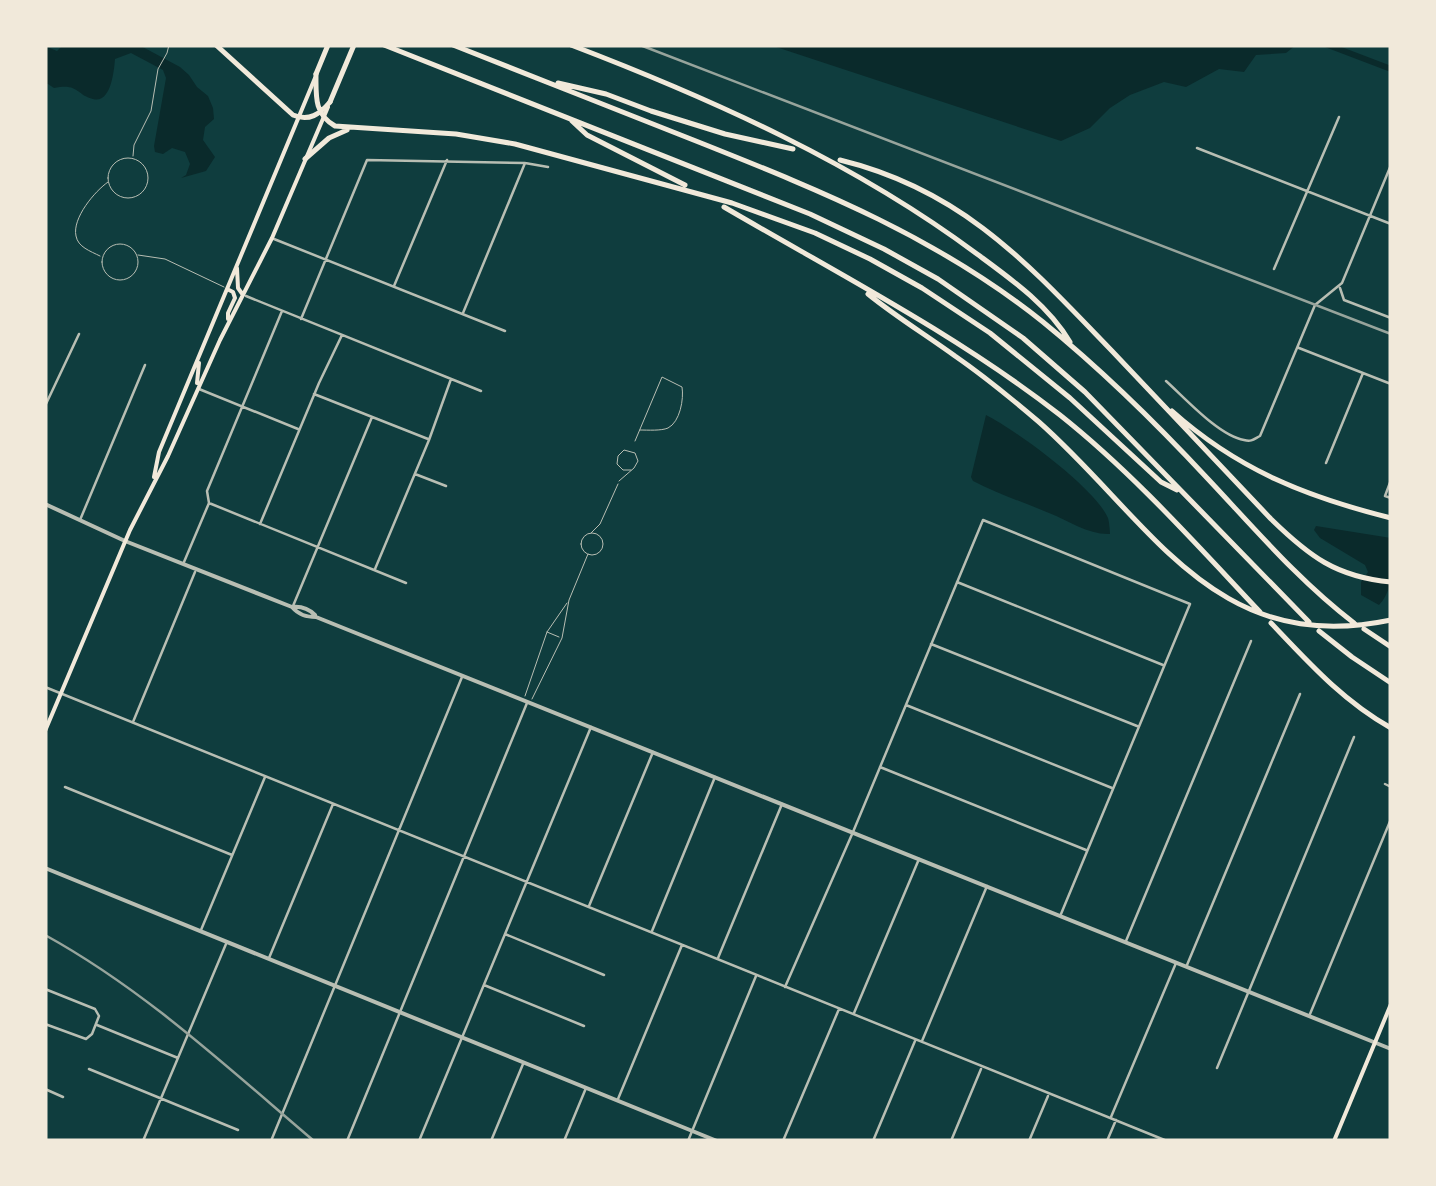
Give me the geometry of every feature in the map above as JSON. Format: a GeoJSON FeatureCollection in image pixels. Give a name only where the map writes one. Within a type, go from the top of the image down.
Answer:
{"type":"FeatureCollection","features":[{"type":"Feature","properties":{"kind":"highway"},"geometry":{"type":"LineString","coordinates":[[216,45],[286,110],[299,118],[321,116]]}},
{"type":"Feature","properties":{"kind":"highway"},"geometry":{"type":"LineString","coordinates":[[321,116],[354,45]]}},
{"type":"Feature","properties":{"kind":"highway"},"geometry":{"type":"LineString","coordinates":[[384,45],[810,214],[938,279],[1055,364],[1309,622]]}},
{"type":"Feature","properties":{"kind":"highway"},"geometry":{"type":"LineString","coordinates":[[453,45],[808,185],[890,223],[984,279],[1108,378],[1304,581],[1354,622]]}},
{"type":"Feature","properties":{"kind":"highway"},"geometry":{"type":"LineString","coordinates":[[570,45],[750,122],[878,188],[937,225],[1017,285],[1058,322],[1074,349]]}},
{"type":"Feature","properties":{"kind":"highway"},"geometry":{"type":"LineString","coordinates":[[328,46],[316,74],[316,96],[321,116],[335,126],[495,140],[772,216],[852,250],[948,305],[1039,371],[1161,482],[1184,494]]}},
{"type":"Feature","properties":{"kind":"highway"},"geometry":{"type":"LineString","coordinates":[[540,79],[606,94],[725,134],[793,149]]}},
{"type":"Feature","properties":{"kind":"highway"},"geometry":{"type":"LineString","coordinates":[[570,119],[587,135],[686,185]]}},
{"type":"Feature","properties":{"kind":"highway"},"geometry":{"type":"LineString","coordinates":[[306,159],[329,138],[352,128]]}},
{"type":"Feature","properties":{"kind":"highway"},"geometry":{"type":"LineString","coordinates":[[840,160],[919,188],[986,228],[1042,278],[1291,539],[1321,562],[1344,573],[1391,582]]}},
{"type":"Feature","properties":{"kind":"highway"},"geometry":{"type":"LineString","coordinates":[[724,207],[987,362],[1063,418],[1146,492],[1260,612]]}},
{"type":"Feature","properties":{"kind":"highway"},"geometry":{"type":"LineString","coordinates":[[852,281],[1012,399],[1063,444],[1186,571],[1206,586],[1272,618],[1320,626],[1391,620]]}},
{"type":"Feature","properties":{"kind":"highway"},"geometry":{"type":"LineString","coordinates":[[1152,393],[1206,439],[1258,472],[1316,498],[1391,518]]}},
{"type":"Feature","properties":{"kind":"highway"},"geometry":{"type":"LineString","coordinates":[[1271,623],[1338,691],[1391,728]]}},
{"type":"Feature","properties":{"kind":"highway"},"geometry":{"type":"LineString","coordinates":[[1364,630],[1391,647]]}},
{"type":"Feature","properties":{"kind":"highway"},"geometry":{"type":"LineString","coordinates":[[1319,631],[1391,683]]}},
{"type":"Feature","properties":{"kind":"main road"},"geometry":{"type":"LineString","coordinates":[[153,482],[159,452],[316,74]]}},
{"type":"Feature","properties":{"kind":"main road"},"geometry":{"type":"LineString","coordinates":[[45,731],[125,542],[228,322],[272,238],[321,116]]}},
{"type":"Feature","properties":{"kind":"main road"},"geometry":{"type":"LineString","coordinates":[[237,264],[236,278],[242,295]]}},
{"type":"Feature","properties":{"kind":"main road"},"geometry":{"type":"LineString","coordinates":[[227,288],[235,298],[228,322]]}},
{"type":"Feature","properties":{"kind":"main road"},"geometry":{"type":"LineString","coordinates":[[197,388],[200,356]]}},
{"type":"Feature","properties":{"kind":"main road"},"geometry":{"type":"LineString","coordinates":[[1334,1141],[1391,1004]]}},
{"type":"Feature","properties":{"kind":"street"},"geometry":{"type":"LineString","coordinates":[[1274,269],[1339,117]]}},
{"type":"Feature","properties":{"kind":"street"},"geometry":{"type":"LineString","coordinates":[[1197,148],[1391,224]]}},
{"type":"Feature","properties":{"kind":"street"},"geometry":{"type":"LineString","coordinates":[[301,319],[368,160],[548,166]]}},
{"type":"Feature","properties":{"kind":"street"},"geometry":{"type":"LineString","coordinates":[[394,287],[447,160]]}},
{"type":"Feature","properties":{"kind":"street"},"geometry":{"type":"LineString","coordinates":[[462,314],[525,163]]}},
{"type":"Feature","properties":{"kind":"street"},"geometry":{"type":"LineString","coordinates":[[1166,381],[1224,431],[1245,440],[1260,436],[1316,301],[1340,287],[1391,166]]}},
{"type":"Feature","properties":{"kind":"street"},"geometry":{"type":"LineString","coordinates":[[272,238],[504,331]]}},
{"type":"Feature","properties":{"kind":"street"},"geometry":{"type":"LineString","coordinates":[[1340,287],[1344,300],[1391,318]]}},
{"type":"Feature","properties":{"kind":"street"},"geometry":{"type":"LineString","coordinates":[[242,295],[481,391]]}},
{"type":"Feature","properties":{"kind":"street"},"geometry":{"type":"LineString","coordinates":[[282,311],[206,499],[260,525],[406,583]]}},
{"type":"Feature","properties":{"kind":"street"},"geometry":{"type":"LineString","coordinates":[[45,406],[79,334]]}},
{"type":"Feature","properties":{"kind":"street"},"geometry":{"type":"LineString","coordinates":[[260,525],[342,335]]}},
{"type":"Feature","properties":{"kind":"street"},"geometry":{"type":"LineString","coordinates":[[1297,347],[1391,384]]}},
{"type":"Feature","properties":{"kind":"street"},"geometry":{"type":"LineString","coordinates":[[80,521],[145,365]]}},
{"type":"Feature","properties":{"kind":"street"},"geometry":{"type":"LineString","coordinates":[[1326,463],[1364,373]]}},
{"type":"Feature","properties":{"kind":"street"},"geometry":{"type":"LineString","coordinates":[[374,571],[452,379]]}},
{"type":"Feature","properties":{"kind":"street"},"geometry":{"type":"LineString","coordinates":[[197,388],[299,430]]}},
{"type":"Feature","properties":{"kind":"street"},"geometry":{"type":"LineString","coordinates":[[314,394],[429,440]]}},
{"type":"Feature","properties":{"kind":"street"},"geometry":{"type":"LineString","coordinates":[[292,607],[372,417]]}},
{"type":"Feature","properties":{"kind":"street"},"geometry":{"type":"LineString","coordinates":[[415,474],[446,486]]}},
{"type":"Feature","properties":{"kind":"street"},"geometry":{"type":"LineString","coordinates":[[1391,480],[1385,496],[1391,498]]}},
{"type":"Feature","properties":{"kind":"street"},"geometry":{"type":"LineString","coordinates":[[184,564],[209,503]]}},
{"type":"Feature","properties":{"kind":"street"},"geometry":{"type":"LineString","coordinates":[[45,504],[125,542],[309,617],[1391,1049]]}},
{"type":"Feature","properties":{"kind":"street"},"geometry":{"type":"LineString","coordinates":[[785,987],[983,520],[1190,604],[1061,916]]}},
{"type":"Feature","properties":{"kind":"street"},"geometry":{"type":"LineString","coordinates":[[132,723],[197,569]]}},
{"type":"Feature","properties":{"kind":"street"},"geometry":{"type":"LineString","coordinates":[[957,582],[1164,666]]}},
{"type":"Feature","properties":{"kind":"street"},"geometry":{"type":"LineString","coordinates":[[1126,942],[1251,641]]}},
{"type":"Feature","properties":{"kind":"street"},"geometry":{"type":"LineString","coordinates":[[931,644],[1139,727]]}},
{"type":"Feature","properties":{"kind":"street"},"geometry":{"type":"LineString","coordinates":[[272,1141],[463,676]]}},
{"type":"Feature","properties":{"kind":"street"},"geometry":{"type":"LineString","coordinates":[[45,688],[1167,1141]]}},
{"type":"Feature","properties":{"kind":"street"},"geometry":{"type":"LineString","coordinates":[[1187,966],[1300,694]]}},
{"type":"Feature","properties":{"kind":"street"},"geometry":{"type":"LineString","coordinates":[[346,1141],[527,702]]}},
{"type":"Feature","properties":{"kind":"street"},"geometry":{"type":"LineString","coordinates":[[906,706],[1113,789]]}},
{"type":"Feature","properties":{"kind":"street"},"geometry":{"type":"LineString","coordinates":[[419,1141],[591,727]]}},
{"type":"Feature","properties":{"kind":"street"},"geometry":{"type":"LineString","coordinates":[[1216,1068],[1354,737]]}},
{"type":"Feature","properties":{"kind":"street"},"geometry":{"type":"LineString","coordinates":[[588,908],[653,752]]}},
{"type":"Feature","properties":{"kind":"street"},"geometry":{"type":"LineString","coordinates":[[880,767],[1087,850]]}},
{"type":"Feature","properties":{"kind":"street"},"geometry":{"type":"LineString","coordinates":[[200,932],[265,777]]}},
{"type":"Feature","properties":{"kind":"street"},"geometry":{"type":"LineString","coordinates":[[651,933],[715,777]]}},
{"type":"Feature","properties":{"kind":"street"},"geometry":{"type":"LineString","coordinates":[[1384,784],[1391,788]]}},
{"type":"Feature","properties":{"kind":"street"},"geometry":{"type":"LineString","coordinates":[[65,787],[232,854]]}},
{"type":"Feature","properties":{"kind":"street"},"geometry":{"type":"LineString","coordinates":[[268,959],[333,804]]}},
{"type":"Feature","properties":{"kind":"street"},"geometry":{"type":"LineString","coordinates":[[717,960],[782,804]]}},
{"type":"Feature","properties":{"kind":"street"},"geometry":{"type":"LineString","coordinates":[[1309,1016],[1391,819]]}},
{"type":"Feature","properties":{"kind":"street"},"geometry":{"type":"LineString","coordinates":[[854,1014],[918,859]]}},
{"type":"Feature","properties":{"kind":"street"},"geometry":{"type":"LineString","coordinates":[[45,868],[717,1141]]}},
{"type":"Feature","properties":{"kind":"street"},"geometry":{"type":"LineString","coordinates":[[922,1042],[987,886]]}},
{"type":"Feature","properties":{"kind":"street"},"geometry":{"type":"LineString","coordinates":[[504,934],[604,975]]}},
{"type":"Feature","properties":{"kind":"street"},"geometry":{"type":"LineString","coordinates":[[143,1141],[226,942]]}},
{"type":"Feature","properties":{"kind":"street"},"geometry":{"type":"LineString","coordinates":[[617,1100],[682,945]]}},
{"type":"Feature","properties":{"kind":"street"},"geometry":{"type":"LineString","coordinates":[[1110,1118],[1176,962]]}},
{"type":"Feature","properties":{"kind":"street"},"geometry":{"type":"LineString","coordinates":[[688,1141],[756,975]]}},
{"type":"Feature","properties":{"kind":"street"},"geometry":{"type":"LineString","coordinates":[[484,985],[584,1026]]}},
{"type":"Feature","properties":{"kind":"street"},"geometry":{"type":"LineString","coordinates":[[45,989],[94,1009],[99,1016],[86,1039],[45,1024]]}},
{"type":"Feature","properties":{"kind":"street"},"geometry":{"type":"LineString","coordinates":[[783,1141],[839,1008]]}},
{"type":"Feature","properties":{"kind":"street"},"geometry":{"type":"LineString","coordinates":[[96,1024],[178,1058]]}},
{"type":"Feature","properties":{"kind":"street"},"geometry":{"type":"LineString","coordinates":[[873,1141],[916,1040]]}},
{"type":"Feature","properties":{"kind":"street"},"geometry":{"type":"LineString","coordinates":[[491,1141],[524,1063]]}},
{"type":"Feature","properties":{"kind":"street"},"geometry":{"type":"LineString","coordinates":[[951,1141],[982,1066]]}},
{"type":"Feature","properties":{"kind":"street"},"geometry":{"type":"LineString","coordinates":[[89,1069],[238,1130]]}},
{"type":"Feature","properties":{"kind":"street"},"geometry":{"type":"LineString","coordinates":[[564,1141],[586,1088]]}},
{"type":"Feature","properties":{"kind":"street"},"geometry":{"type":"LineString","coordinates":[[45,1090],[63,1097]]}},
{"type":"Feature","properties":{"kind":"street"},"geometry":{"type":"LineString","coordinates":[[1029,1141],[1049,1094]]}},
{"type":"Feature","properties":{"kind":"street"},"geometry":{"type":"LineString","coordinates":[[1108,1141],[1116,1120]]}},
{"type":"Feature","properties":{"kind":"lane"},"geometry":{"type":"LineString","coordinates":[[132,159],[134,145],[151,110],[158,69],[169,45]]}},
{"type":"Feature","properties":{"kind":"lane"},"geometry":{"type":"LineString","coordinates":[[121,160],[138,161],[146,171],[147,184],[140,195],[120,197],[108,182],[114,164],[121,160]]}},
{"type":"Feature","properties":{"kind":"lane"},"geometry":{"type":"LineString","coordinates":[[102,257],[85,249],[76,239],[75,231],[88,201],[108,182]]}},
{"type":"Feature","properties":{"kind":"lane"},"geometry":{"type":"LineString","coordinates":[[130,246],[138,255],[138,268],[131,278],[120,281],[106,273],[102,257],[109,248],[130,246]]}},
{"type":"Feature","properties":{"kind":"lane"},"geometry":{"type":"LineString","coordinates":[[138,255],[165,258],[227,288]]}},
{"type":"Feature","properties":{"kind":"lane"},"geometry":{"type":"LineString","coordinates":[[635,441],[662,377],[682,387],[684,394],[672,426],[640,430]]}},
{"type":"Feature","properties":{"kind":"lane"},"geometry":{"type":"LineString","coordinates":[[600,524],[600,551],[588,554],[582,541],[600,524],[619,481],[637,465],[638,457],[628,450],[618,456],[619,481]]}},
{"type":"Feature","properties":{"kind":"lane"},"geometry":{"type":"LineString","coordinates":[[619,467],[631,470]]}},
{"type":"Feature","properties":{"kind":"lane"},"geometry":{"type":"LineString","coordinates":[[591,534],[602,539]]}},
{"type":"Feature","properties":{"kind":"lane"},"geometry":{"type":"LineString","coordinates":[[527,702],[562,638],[569,600],[588,554]]}},
{"type":"Feature","properties":{"kind":"lane"},"geometry":{"type":"LineString","coordinates":[[527,702],[547,632],[569,600]]}},
{"type":"Feature","properties":{"kind":"lane"},"geometry":{"type":"LineString","coordinates":[[547,632],[562,638]]}},
{"type":"Feature","properties":{"kind":"water"},"geometry":{"type":"Polygon","coordinates":[[[63,45],[139,45],[180,67],[208,96],[213,108],[214,119],[205,127],[203,140],[215,157],[206,171],[181,178],[190,164],[185,152],[172,148],[163,154],[155,152],[166,78],[163,70],[131,53],[115,59],[108,92],[93,99],[73,88],[45,84],[45,46],[57,51],[63,45]]]}},
{"type":"Feature","properties":{"kind":"water"},"geometry":{"type":"Polygon","coordinates":[[[770,45],[1296,45],[1286,53],[1256,55],[1244,72],[1219,69],[1186,87],[1164,82],[1130,95],[1090,128],[1061,141],[770,45]]]}},
{"type":"Feature","properties":{"kind":"water"},"geometry":{"type":"Polygon","coordinates":[[[986,415],[1034,446],[1088,491],[1108,518],[1110,534],[1087,530],[973,481],[986,415]]]}},
{"type":"Feature","properties":{"kind":"water"},"geometry":{"type":"Polygon","coordinates":[[[1316,526],[1391,538],[1390,582],[1379,605],[1361,595],[1361,582],[1368,572],[1365,565],[1320,538],[1314,530],[1316,526]]]}},
{"type":"Feature","properties":{"kind":"waterway"},"geometry":{"type":"LineString","coordinates":[[1328,45],[1391,69]]}},
{"type":"Feature","properties":{"kind":"railway"},"geometry":{"type":"LineString","coordinates":[[640,45],[1391,334]]}},
{"type":"Feature","properties":{"kind":"railway"},"geometry":{"type":"LineString","coordinates":[[45,935],[151,1005],[314,1141]]}}]}
